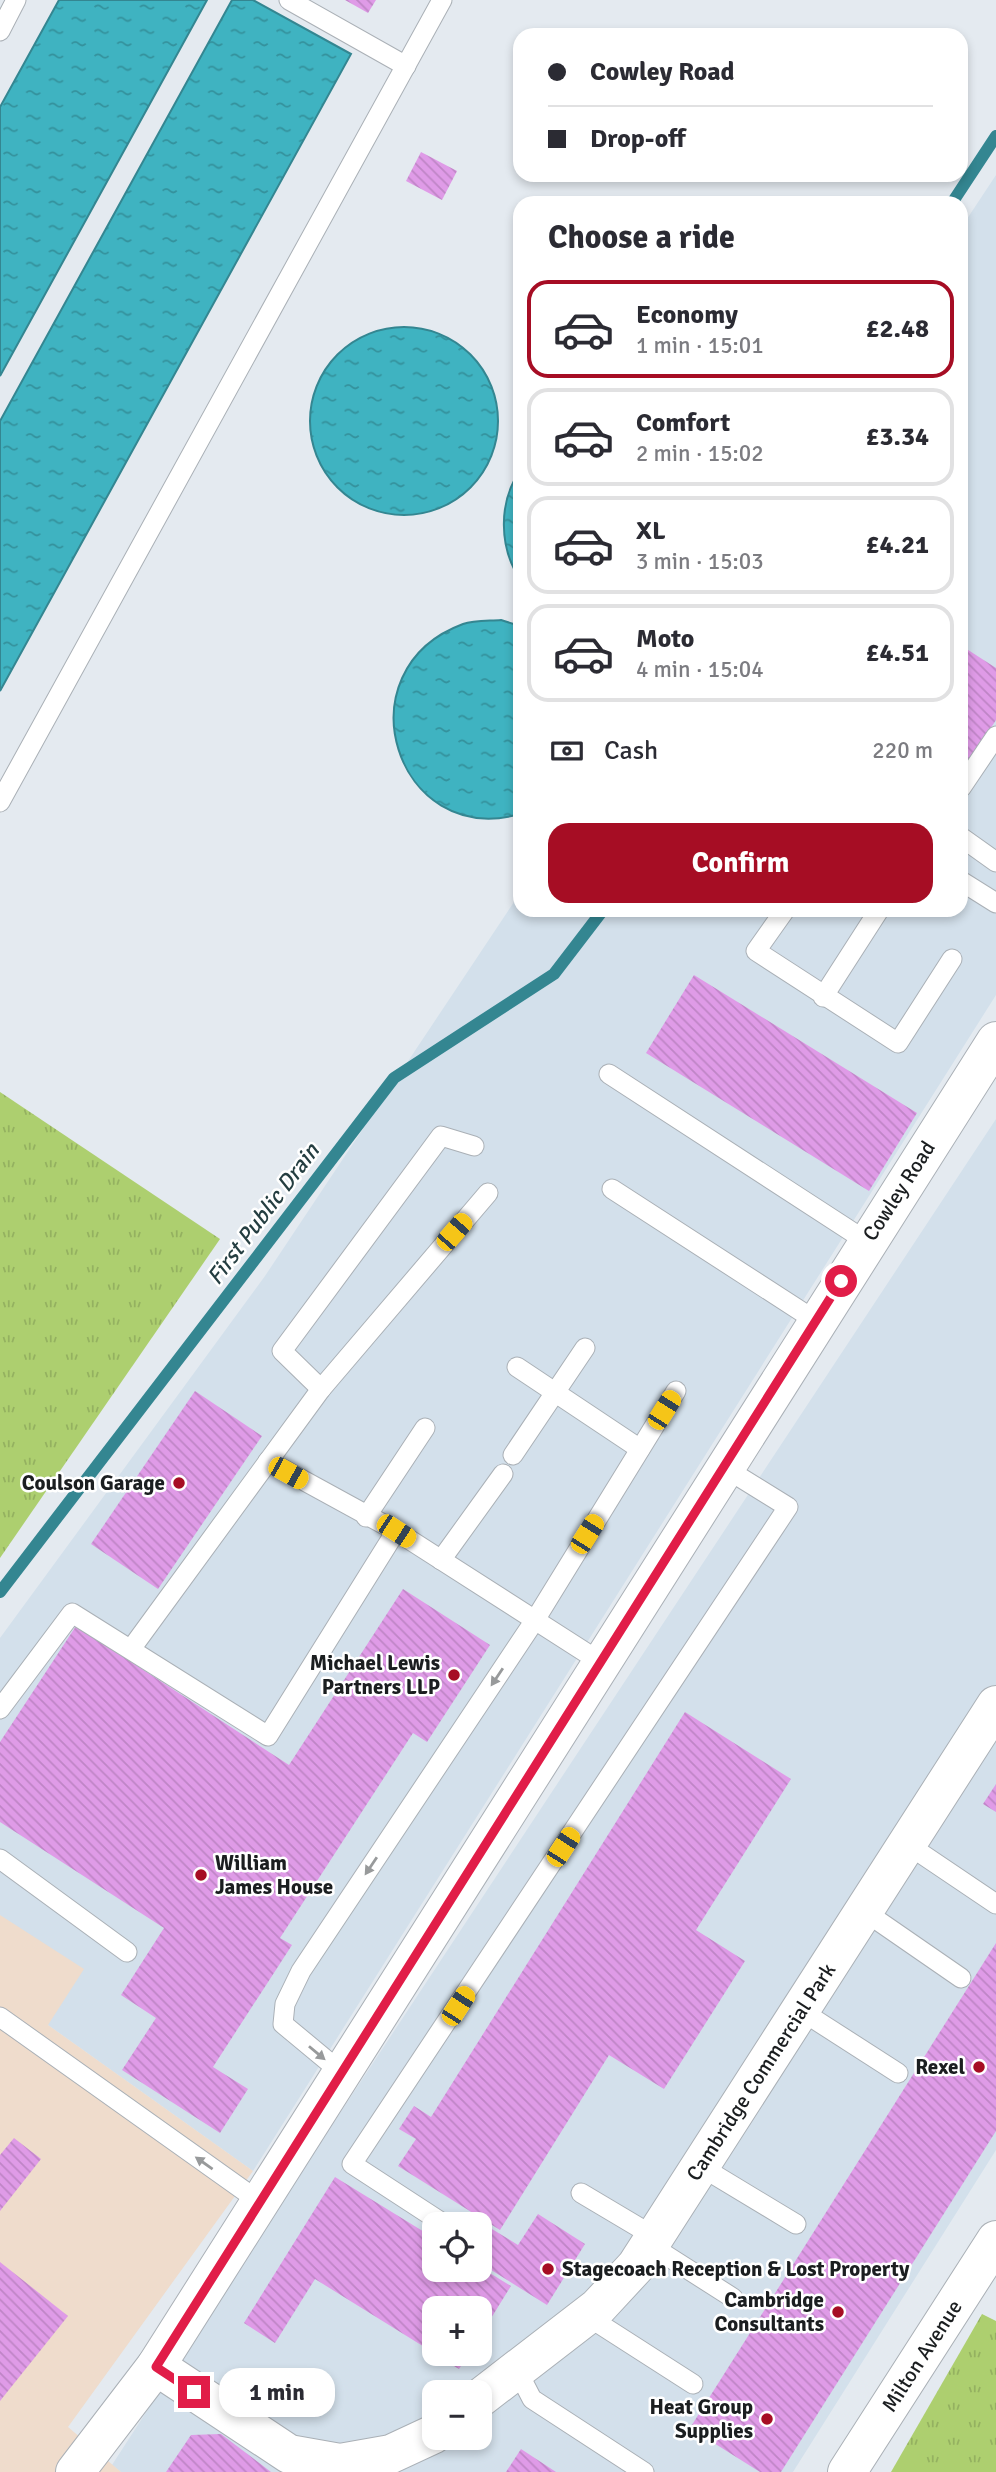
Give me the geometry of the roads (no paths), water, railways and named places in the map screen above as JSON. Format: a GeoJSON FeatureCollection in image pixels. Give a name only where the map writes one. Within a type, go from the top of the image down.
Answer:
{"type":"FeatureCollection","features":[{"type":"Feature","properties":{"kind":"street","name":"Cowley Road"},"geometry":{"type":"LineString","coordinates":[[75,2472],[156,2367],[866,1241],[991,1059]]}},
{"type":"Feature","properties":{"kind":"street","name":"Cambridge Commercial Park"},"geometry":{"type":"LineString","coordinates":[[492,2389],[587,2316],[636,2266],[996,1704]]}},
{"type":"Feature","properties":{"kind":"street","name":"Milton Avenue"},"geometry":{"type":"LineString","coordinates":[[847,2472],[996,2240]]}},
{"type":"Feature","properties":{"kind":"street"},"geometry":{"type":"LineString","coordinates":[[156,2367],[289,2454],[340,2463],[413,2452]]}},
{"type":"Feature","properties":{"kind":"lane"},"geometry":{"type":"LineString","coordinates":[[0,32],[16,0]]}},
{"type":"Feature","properties":{"kind":"lane"},"geometry":{"type":"LineString","coordinates":[[289,0],[406,66]]}},
{"type":"Feature","properties":{"kind":"lane"},"geometry":{"type":"LineString","coordinates":[[0,802],[442,0]]}},
{"type":"Feature","properties":{"kind":"lane"},"geometry":{"type":"LineString","coordinates":[[968,778],[996,736]]}},
{"type":"Feature","properties":{"kind":"lane"},"geometry":{"type":"LineString","coordinates":[[968,842],[996,862]]}},
{"type":"Feature","properties":{"kind":"lane"},"geometry":{"type":"LineString","coordinates":[[968,885],[996,902]]}},
{"type":"Feature","properties":{"kind":"lane"},"geometry":{"type":"LineString","coordinates":[[780,917],[756,951],[823,997],[898,1043],[952,959]]}},
{"type":"Feature","properties":{"kind":"lane"},"geometry":{"type":"LineString","coordinates":[[823,997],[874,917]]}},
{"type":"Feature","properties":{"kind":"lane"},"geometry":{"type":"LineString","coordinates":[[609,1074],[866,1241]]}},
{"type":"Feature","properties":{"kind":"lane"},"geometry":{"type":"LineString","coordinates":[[321,1390],[282,1351],[441,1136],[474,1146]]}},
{"type":"Feature","properties":{"kind":"lane"},"geometry":{"type":"LineString","coordinates":[[612,1189],[816,1321]]}},
{"type":"Feature","properties":{"kind":"lane"},"geometry":{"type":"LineString","coordinates":[[131,1649],[321,1390],[488,1193]]}},
{"type":"Feature","properties":{"kind":"lane"},"geometry":{"type":"LineString","coordinates":[[513,1455],[553,1391],[585,1348]]}},
{"type":"Feature","properties":{"kind":"lane"},"geometry":{"type":"LineString","coordinates":[[517,1367],[640,1449]]}},
{"type":"Feature","properties":{"kind":"lane"},"geometry":{"type":"LineString","coordinates":[[342,2073],[283,2024],[285,2004],[301,1971],[535,1620],[676,1391]]}},
{"type":"Feature","properties":{"kind":"lane"},"geometry":{"type":"LineString","coordinates":[[366,1517],[425,1428]]}},
{"type":"Feature","properties":{"kind":"lane"},"geometry":{"type":"LineString","coordinates":[[268,1461],[366,1517],[396,1531],[602,1663]]}},
{"type":"Feature","properties":{"kind":"lane"},"geometry":{"type":"LineString","coordinates":[[426,2212],[352,2164],[789,1507],[725,1468]]}},
{"type":"Feature","properties":{"kind":"lane"},"geometry":{"type":"LineString","coordinates":[[441,1560],[503,1474]]}},
{"type":"Feature","properties":{"kind":"lane"},"geometry":{"type":"LineString","coordinates":[[0,1709],[72,1613],[268,1735],[396,1531]]}},
{"type":"Feature","properties":{"kind":"lane"},"geometry":{"type":"LineString","coordinates":[[907,1844],[996,1904]]}},
{"type":"Feature","properties":{"kind":"lane"},"geometry":{"type":"LineString","coordinates":[[0,1859],[127,1952]]}},
{"type":"Feature","properties":{"kind":"lane"},"geometry":{"type":"LineString","coordinates":[[864,1911],[961,1978]]}},
{"type":"Feature","properties":{"kind":"lane"},"geometry":{"type":"LineString","coordinates":[[800,2010],[898,2073]]}},
{"type":"Feature","properties":{"kind":"lane"},"geometry":{"type":"LineString","coordinates":[[0,2017],[260,2202]]}},
{"type":"Feature","properties":{"kind":"lane"},"geometry":{"type":"LineString","coordinates":[[700,2166],[796,2224]]}},
{"type":"Feature","properties":{"kind":"lane"},"geometry":{"type":"LineString","coordinates":[[581,2193],[733,2298]]}},
{"type":"Feature","properties":{"kind":"lane"},"geometry":{"type":"LineString","coordinates":[[587,2316],[692,2384]]}},
{"type":"Feature","properties":{"kind":"lane"},"geometry":{"type":"LineString","coordinates":[[517,2370],[532,2399],[644,2472]]}},
{"type":"Feature","properties":{"kind":"water"},"geometry":{"type":"Polygon","coordinates":[[[59,0],[207,0],[0,376],[0,107],[59,0]]]}},
{"type":"Feature","properties":{"kind":"water"},"geometry":{"type":"Polygon","coordinates":[[[232,0],[253,0],[351,54],[0,691],[0,421],[232,0]]]}},
{"type":"Feature","properties":{"kind":"water"},"geometry":{"type":"Polygon","coordinates":[[[404,327],[440,334],[470,355],[491,385],[498,421],[491,457],[470,487],[440,508],[404,515],[368,508],[338,487],[317,457],[310,421],[317,385],[338,355],[368,334],[404,327]]]}},
{"type":"Feature","properties":{"kind":"water"},"geometry":{"type":"Polygon","coordinates":[[[513,483],[513,567],[504,525],[513,483]]]}},
{"type":"Feature","properties":{"kind":"water"},"geometry":{"type":"Polygon","coordinates":[[[501,620],[513,624],[513,815],[477,818],[441,806],[415,781],[398,749],[394,714],[402,678],[425,647],[463,624],[501,620]]]}},
{"type":"Feature","properties":{"kind":"waterway","name":"First Public Drain"},"geometry":{"type":"LineString","coordinates":[[968,179],[996,136]]}},
{"type":"Feature","properties":{"kind":"waterway","name":"First Public Drain"},"geometry":{"type":"LineString","coordinates":[[957,196],[966,182]]}},
{"type":"Feature","properties":{"kind":"waterway","name":"First Public Drain"},"geometry":{"type":"LineString","coordinates":[[0,1592],[394,1078],[554,974],[598,917]]}},
{"type":"Feature","properties":{"kind":"place","name":"Coulson Garage"},"geometry":{"type":"Point","coordinates":[179,1483]}},
{"type":"Feature","properties":{"kind":"place","name":"Michael Lewis Partners LLP"},"geometry":{"type":"Point","coordinates":[454,1675]}},
{"type":"Feature","properties":{"kind":"place","name":"William James House"},"geometry":{"type":"Point","coordinates":[201,1875]}},
{"type":"Feature","properties":{"kind":"place","name":"Rexel"},"geometry":{"type":"Point","coordinates":[979,2067]}},
{"type":"Feature","properties":{"kind":"place","name":"Stagecoach Reception & Lost Property"},"geometry":{"type":"Point","coordinates":[548,2269]}},
{"type":"Feature","properties":{"kind":"place","name":"Cambridge Consultants"},"geometry":{"type":"Point","coordinates":[838,2312]}},
{"type":"Feature","properties":{"kind":"place","name":"Heat Group Supplies"},"geometry":{"type":"Point","coordinates":[767,2419]}}]}
